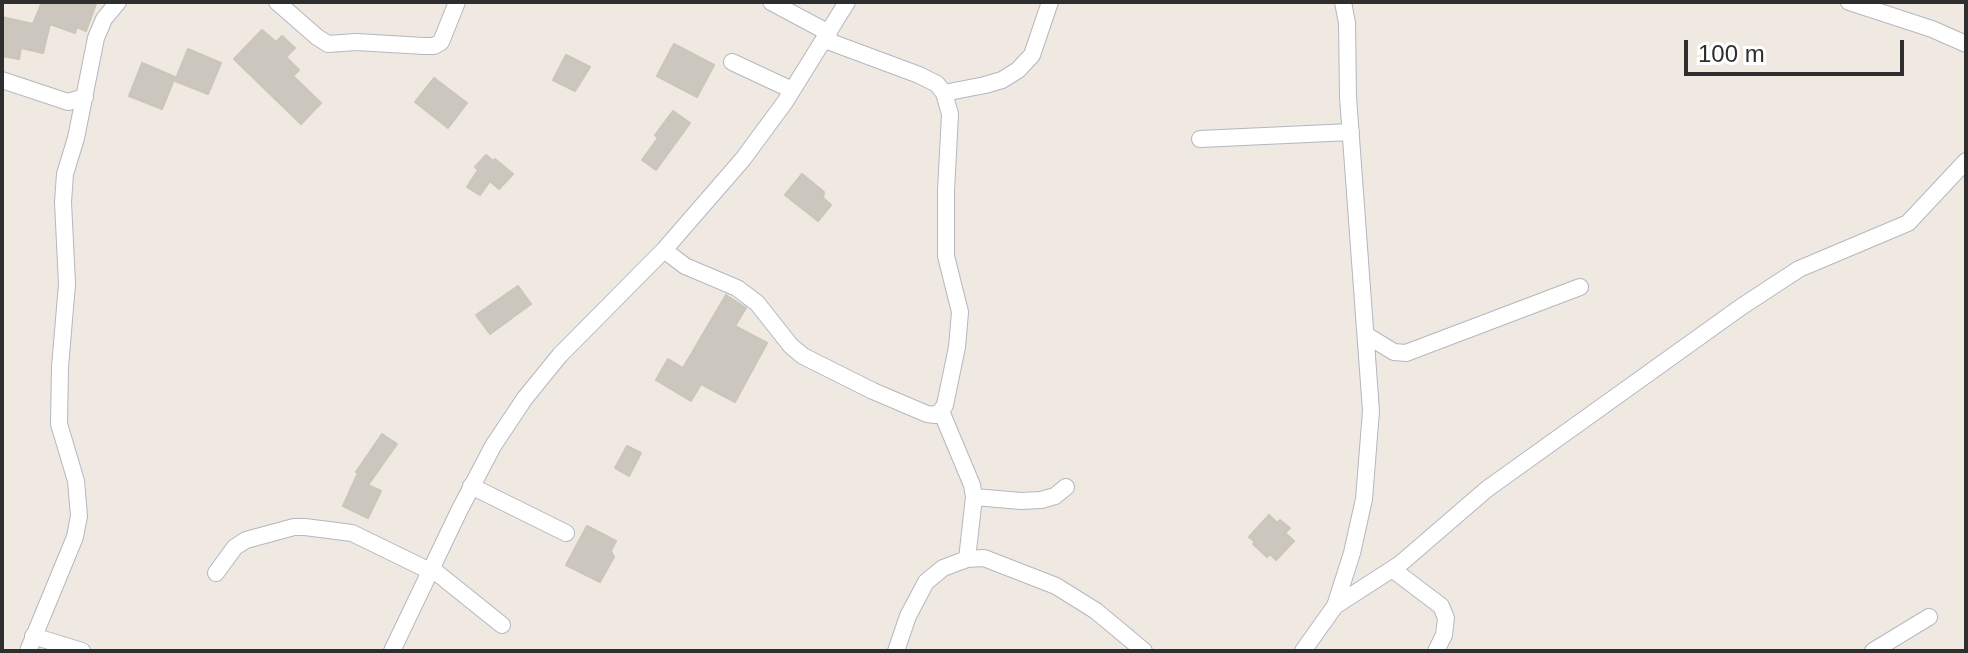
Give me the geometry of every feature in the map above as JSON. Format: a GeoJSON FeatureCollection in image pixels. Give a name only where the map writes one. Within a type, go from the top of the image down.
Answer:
{"type":"FeatureCollection","features":[{"type":"Feature","properties":{"kind":"street"},"geometry":{"type":"LineString","coordinates":[[82,651],[31,644],[75,537],[79,516],[76,481],[59,424],[67,284],[63,202],[65,174],[96,38],[104,19],[118,2]]}},
{"type":"Feature","properties":{"kind":"street"},"geometry":{"type":"LineString","coordinates":[[277,2],[328,44],[356,42],[434,46],[441,42],[457,2]]}},
{"type":"Feature","properties":{"kind":"street"},"geometry":{"type":"LineString","coordinates":[[664,250],[685,266],[737,288],[757,303],[791,346],[803,356],[927,414],[935,415],[945,405],[957,347],[960,312],[946,256],[950,114],[944,93],[937,84],[919,75],[827,37],[771,2]]}},
{"type":"Feature","properties":{"kind":"street"},"geometry":{"type":"LineString","coordinates":[[392,651],[471,486],[493,446],[534,387],[560,355],[664,250],[743,159],[792,90],[847,2]]}},
{"type":"Feature","properties":{"kind":"street"},"geometry":{"type":"LineString","coordinates":[[944,93],[1002,80],[1018,70],[1032,55],[1050,2]]}},
{"type":"Feature","properties":{"kind":"street"},"geometry":{"type":"LineString","coordinates":[[1303,651],[1335,606],[1352,553],[1364,499],[1371,411],[1351,132],[1347,23],[1343,2]]}},
{"type":"Feature","properties":{"kind":"street"},"geometry":{"type":"LineString","coordinates":[[1849,2],[1932,29],[1966,44]]}},
{"type":"Feature","properties":{"kind":"street"},"geometry":{"type":"LineString","coordinates":[[732,62],[792,90]]}},
{"type":"Feature","properties":{"kind":"street"},"geometry":{"type":"LineString","coordinates":[[2,80],[68,102],[85,97]]}},
{"type":"Feature","properties":{"kind":"street"},"geometry":{"type":"LineString","coordinates":[[1200,139],[1351,132]]}},
{"type":"Feature","properties":{"kind":"street"},"geometry":{"type":"LineString","coordinates":[[1335,606],[1392,569],[1487,489],[1741,307],[1799,269],[1908,223],[1966,161]]}},
{"type":"Feature","properties":{"kind":"street"},"geometry":{"type":"LineString","coordinates":[[1366,335],[1394,352],[1406,353],[1580,287]]}},
{"type":"Feature","properties":{"kind":"street"},"geometry":{"type":"LineString","coordinates":[[941,411],[972,485],[974,497],[967,559]]}},
{"type":"Feature","properties":{"kind":"street"},"geometry":{"type":"LineString","coordinates":[[471,486],[566,533]]}},
{"type":"Feature","properties":{"kind":"street"},"geometry":{"type":"LineString","coordinates":[[974,497],[1041,500],[1055,496],[1066,487]]}},
{"type":"Feature","properties":{"kind":"street"},"geometry":{"type":"LineString","coordinates":[[216,573],[235,547],[246,540],[294,527],[352,533],[430,569],[502,625]]}},
{"type":"Feature","properties":{"kind":"street"},"geometry":{"type":"LineString","coordinates":[[896,651],[908,616],[926,582],[943,568],[967,559],[984,558],[1056,586],[1096,611],[1144,651]]}},
{"type":"Feature","properties":{"kind":"street"},"geometry":{"type":"LineString","coordinates":[[1392,569],[1441,606],[1446,618],[1444,635],[1436,651]]}},
{"type":"Feature","properties":{"kind":"street"},"geometry":{"type":"LineString","coordinates":[[1873,651],[1929,617]]}},
{"type":"Feature","properties":{"kind":"building"},"geometry":{"type":"Polygon","coordinates":[[[42,2],[96,4],[86,31],[77,27],[75,33],[50,24],[43,53],[21,48],[19,59],[2,56],[2,17],[33,24],[42,2]]]}},
{"type":"Feature","properties":{"kind":"building"},"geometry":{"type":"Polygon","coordinates":[[[262,30],[276,42],[282,36],[295,48],[286,57],[299,70],[293,76],[321,103],[301,124],[234,59],[262,30]]]}},
{"type":"Feature","properties":{"kind":"building"},"geometry":{"type":"Polygon","coordinates":[[[674,44],[714,65],[697,97],[657,76],[674,44]]]}},
{"type":"Feature","properties":{"kind":"building"},"geometry":{"type":"Polygon","coordinates":[[[188,49],[221,63],[208,94],[175,81],[188,49]]]}},
{"type":"Feature","properties":{"kind":"building"},"geometry":{"type":"Polygon","coordinates":[[[566,55],[590,67],[575,91],[553,80],[566,55]]]}},
{"type":"Feature","properties":{"kind":"building"},"geometry":{"type":"Polygon","coordinates":[[[142,63],[175,77],[162,109],[129,96],[142,63]]]}},
{"type":"Feature","properties":{"kind":"building"},"geometry":{"type":"Polygon","coordinates":[[[434,78],[467,103],[448,128],[415,102],[434,78]]]}},
{"type":"Feature","properties":{"kind":"building"},"geometry":{"type":"Polygon","coordinates":[[[673,111],[690,123],[656,170],[642,160],[673,111]]]}},
{"type":"Feature","properties":{"kind":"building"},"geometry":{"type":"Polygon","coordinates":[[[486,155],[513,174],[499,189],[490,181],[480,195],[467,187],[478,170],[475,167],[486,155]]]}},
{"type":"Feature","properties":{"kind":"building"},"geometry":{"type":"Polygon","coordinates":[[[802,174],[824,192],[823,198],[831,205],[818,221],[785,195],[802,174]]]}},
{"type":"Feature","properties":{"kind":"building"},"geometry":{"type":"Polygon","coordinates":[[[518,286],[531,304],[490,334],[476,315],[518,286]]]}},
{"type":"Feature","properties":{"kind":"building"},"geometry":{"type":"Polygon","coordinates":[[[726,295],[746,308],[735,326],[767,343],[735,402],[701,384],[691,401],[656,380],[668,359],[683,368],[726,295]]]}},
{"type":"Feature","properties":{"kind":"building"},"geometry":{"type":"Polygon","coordinates":[[[382,434],[397,444],[368,485],[381,491],[368,518],[343,506],[356,472],[382,434]]]}},
{"type":"Feature","properties":{"kind":"building"},"geometry":{"type":"Polygon","coordinates":[[[627,446],[641,453],[629,476],[615,468],[627,446]]]}},
{"type":"Feature","properties":{"kind":"building"},"geometry":{"type":"Polygon","coordinates":[[[1269,515],[1277,523],[1280,520],[1290,528],[1285,533],[1294,541],[1276,560],[1270,554],[1267,557],[1249,537],[1269,515]]]}},
{"type":"Feature","properties":{"kind":"building"},"geometry":{"type":"Polygon","coordinates":[[[587,526],[616,541],[611,551],[614,557],[600,582],[566,565],[587,526]]]}}]}
